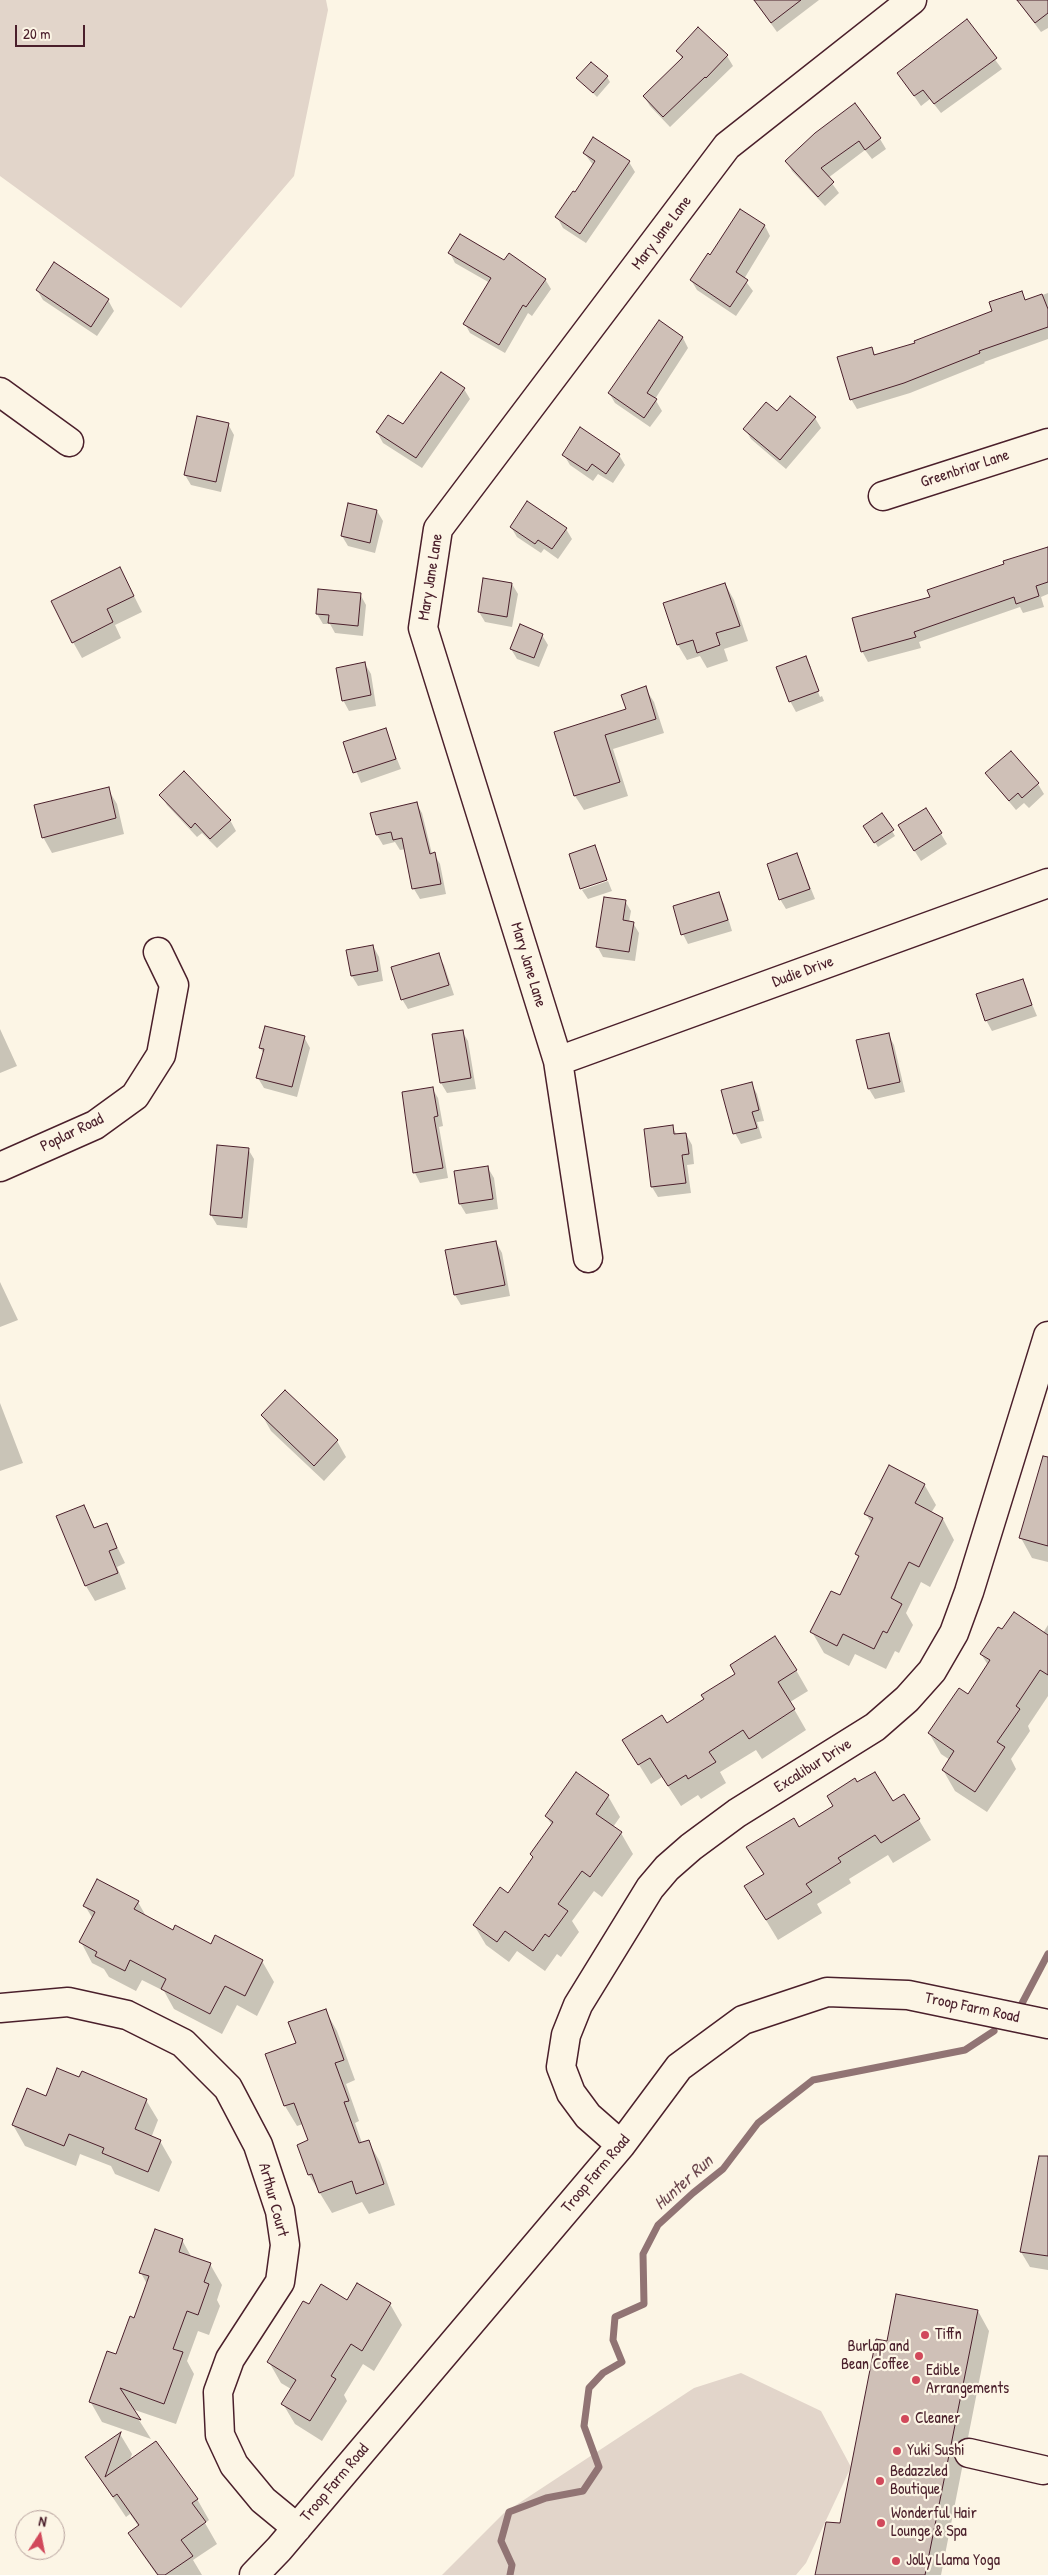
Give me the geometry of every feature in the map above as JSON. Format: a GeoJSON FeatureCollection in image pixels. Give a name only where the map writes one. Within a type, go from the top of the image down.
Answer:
{"type":"FeatureCollection","features":[{"type":"Feature","properties":{"kind":"street","name":"Mary Jane Lane"},"geometry":{"type":"LineString","coordinates":[[588,1258],[558,1061],[423,628],[438,529],[727,146],[912,0]]}},
{"type":"Feature","properties":{"kind":"street"},"geometry":{"type":"LineString","coordinates":[[0,392],[69,442]]}},
{"type":"Feature","properties":{"kind":"street","name":"Greenbriar Lane"},"geometry":{"type":"LineString","coordinates":[[883,496],[1048,443]]}},
{"type":"Feature","properties":{"kind":"street","name":"Dudie Drive"},"geometry":{"type":"LineString","coordinates":[[558,1061],[1048,883]]}},
{"type":"Feature","properties":{"kind":"street","name":"Poplar Road"},"geometry":{"type":"LineString","coordinates":[[0,1167],[95,1125],[135,1096],[161,1054],[174,984],[158,952]]}},
{"type":"Feature","properties":{"kind":"street","name":"Excalibur Drive"},"geometry":{"type":"LineString","coordinates":[[621,2145],[588,2116],[571,2093],[561,2067],[566,2035],[578,2004],[650,1888],[667,1868],[691,1847],[737,1813],[875,1728],[907,1699],[932,1671],[954,1633],[969,1592],[1048,1336]]}},
{"type":"Feature","properties":{"kind":"street","name":"Troop Farm Road"},"geometry":{"type":"LineString","coordinates":[[254,2575],[297,2528],[621,2145],[679,2067],[743,2020],[827,1992],[908,1995],[1048,2024]]}},
{"type":"Feature","properties":{"kind":"street","name":"Arthur Court"},"geometry":{"type":"LineString","coordinates":[[0,2008],[68,2002],[127,2015],[183,2043],[228,2088],[258,2145],[280,2211],[285,2245],[280,2282],[230,2359],[218,2392],[220,2435],[234,2465],[263,2500],[297,2528]]}},
{"type":"Feature","properties":{"kind":"street"},"geometry":{"type":"LineString","coordinates":[[969,2453],[1043,2470]]}},
{"type":"Feature","properties":{"kind":"shaded area"},"geometry":{"type":"Polygon","coordinates":[[[0,0],[326,0],[328,10],[294,176],[181,308],[0,176],[0,0]]]}},
{"type":"Feature","properties":{"kind":"shaded area"},"geometry":{"type":"Polygon","coordinates":[[[741,2373],[821,2411],[851,2467],[806,2563],[796,2575],[442,2575],[504,2513],[694,2388],[741,2373]]]}},
{"type":"Feature","properties":{"kind":"building"},"geometry":{"type":"Polygon","coordinates":[[[754,0],[801,0],[771,23],[754,0]]]}},
{"type":"Feature","properties":{"kind":"building"},"geometry":{"type":"Polygon","coordinates":[[[1017,0],[1048,0],[1048,13],[1035,23],[1017,0]]]}},
{"type":"Feature","properties":{"kind":"building"},"geometry":{"type":"Polygon","coordinates":[[[967,19],[997,58],[934,104],[923,90],[914,96],[897,73],[967,19]]]}},
{"type":"Feature","properties":{"kind":"building"},"geometry":{"type":"Polygon","coordinates":[[[698,27],[728,55],[663,117],[643,96],[683,57],[676,51],[698,27]]]}},
{"type":"Feature","properties":{"kind":"building"},"geometry":{"type":"Polygon","coordinates":[[[591,62],[608,76],[593,93],[576,78],[591,62]]]}},
{"type":"Feature","properties":{"kind":"building"},"geometry":{"type":"Polygon","coordinates":[[[855,103],[881,138],[865,150],[859,141],[821,168],[834,182],[818,197],[785,161],[815,133],[855,103]]]}},
{"type":"Feature","properties":{"kind":"building"},"geometry":{"type":"Polygon","coordinates":[[[593,137],[630,161],[580,234],[555,217],[573,191],[575,192],[595,161],[583,153],[593,137]]]}},
{"type":"Feature","properties":{"kind":"building"},"geometry":{"type":"Polygon","coordinates":[[[740,209],[765,225],[736,272],[748,280],[730,307],[690,280],[708,253],[710,255],[740,209]]]}},
{"type":"Feature","properties":{"kind":"building"},"geometry":{"type":"Polygon","coordinates":[[[460,234],[504,260],[509,253],[546,279],[526,307],[523,305],[499,345],[463,324],[491,278],[448,253],[460,234]]]}},
{"type":"Feature","properties":{"kind":"building"},"geometry":{"type":"Polygon","coordinates":[[[54,262],[109,299],[91,327],[36,290],[54,262]]]}},
{"type":"Feature","properties":{"kind":"building"},"geometry":{"type":"Polygon","coordinates":[[[1022,291],[1025,300],[1042,294],[1048,309],[1048,327],[979,351],[980,353],[904,383],[850,400],[837,357],[872,347],[874,355],[915,343],[914,341],[992,311],[989,302],[1022,291]]]}},
{"type":"Feature","properties":{"kind":"building"},"geometry":{"type":"Polygon","coordinates":[[[659,320],[683,337],[647,393],[657,399],[644,418],[608,393],[659,320]]]}},
{"type":"Feature","properties":{"kind":"building"},"geometry":{"type":"Polygon","coordinates":[[[441,372],[465,388],[416,458],[376,432],[388,415],[403,424],[441,372]]]}},
{"type":"Feature","properties":{"kind":"building"},"geometry":{"type":"Polygon","coordinates":[[[790,396],[816,417],[780,460],[743,429],[766,402],[777,411],[790,396]]]}},
{"type":"Feature","properties":{"kind":"building"},"geometry":{"type":"Polygon","coordinates":[[[197,416],[229,423],[216,482],[184,475],[197,416]]]}},
{"type":"Feature","properties":{"kind":"building"},"geometry":{"type":"Polygon","coordinates":[[[580,427],[620,454],[606,474],[592,464],[587,471],[562,455],[580,427]]]}},
{"type":"Feature","properties":{"kind":"building"},"geometry":{"type":"Polygon","coordinates":[[[527,501],[567,528],[552,549],[538,540],[535,544],[510,527],[527,501]]]}},
{"type":"Feature","properties":{"kind":"building"},"geometry":{"type":"Polygon","coordinates":[[[348,503],[377,510],[370,543],[341,536],[348,503]]]}},
{"type":"Feature","properties":{"kind":"building"},"geometry":{"type":"Polygon","coordinates":[[[1048,547],[1048,582],[1036,586],[1039,596],[1016,604],[1014,597],[914,632],[916,637],[861,652],[852,618],[930,597],[927,590],[1004,564],[1003,561],[1048,547]]]}},
{"type":"Feature","properties":{"kind":"building"},"geometry":{"type":"Polygon","coordinates":[[[120,567],[134,596],[107,609],[113,622],[72,643],[51,601],[120,567]]]}},
{"type":"Feature","properties":{"kind":"building"},"geometry":{"type":"Polygon","coordinates":[[[483,578],[512,583],[507,617],[478,612],[483,578]]]}},
{"type":"Feature","properties":{"kind":"building"},"geometry":{"type":"Polygon","coordinates":[[[725,583],[740,626],[716,633],[720,645],[697,653],[693,640],[677,645],[663,603],[725,583]]]}},
{"type":"Feature","properties":{"kind":"building"},"geometry":{"type":"Polygon","coordinates":[[[318,589],[361,593],[358,626],[328,623],[329,615],[316,614],[318,589]]]}},
{"type":"Feature","properties":{"kind":"building"},"geometry":{"type":"Polygon","coordinates":[[[520,624],[543,634],[534,658],[510,649],[520,624]]]}},
{"type":"Feature","properties":{"kind":"building"},"geometry":{"type":"Polygon","coordinates":[[[806,656],[819,691],[789,702],[776,667],[806,656]]]}},
{"type":"Feature","properties":{"kind":"building"},"geometry":{"type":"Polygon","coordinates":[[[365,662],[371,695],[342,701],[336,668],[365,662]]]}},
{"type":"Feature","properties":{"kind":"building"},"geometry":{"type":"Polygon","coordinates":[[[646,686],[656,719],[605,735],[620,782],[574,796],[554,732],[626,709],[621,695],[646,686]]]}},
{"type":"Feature","properties":{"kind":"building"},"geometry":{"type":"Polygon","coordinates":[[[386,728],[396,759],[353,773],[343,742],[386,728]]]}},
{"type":"Feature","properties":{"kind":"building"},"geometry":{"type":"Polygon","coordinates":[[[1011,751],[1039,783],[1022,798],[1018,793],[1009,801],[985,773],[1011,751]]]}},
{"type":"Feature","properties":{"kind":"building"},"geometry":{"type":"Polygon","coordinates":[[[184,771],[231,820],[210,839],[195,823],[191,828],[159,795],[184,771]]]}},
{"type":"Feature","properties":{"kind":"building"},"geometry":{"type":"Polygon","coordinates":[[[109,787],[116,818],[42,838],[34,805],[109,787]]]}},
{"type":"Feature","properties":{"kind":"building"},"geometry":{"type":"Polygon","coordinates":[[[417,802],[430,854],[435,852],[441,884],[412,889],[402,838],[393,840],[391,832],[376,835],[370,813],[417,802]]]}},
{"type":"Feature","properties":{"kind":"building"},"geometry":{"type":"Polygon","coordinates":[[[926,808],[942,833],[914,851],[898,825],[926,808]]]}},
{"type":"Feature","properties":{"kind":"building"},"geometry":{"type":"Polygon","coordinates":[[[882,813],[894,830],[874,843],[863,826],[882,813]]]}},
{"type":"Feature","properties":{"kind":"building"},"geometry":{"type":"Polygon","coordinates":[[[595,845],[607,880],[580,889],[569,854],[595,845]]]}},
{"type":"Feature","properties":{"kind":"building"},"geometry":{"type":"Polygon","coordinates":[[[797,853],[810,889],[779,900],[767,864],[797,853]]]}},
{"type":"Feature","properties":{"kind":"building"},"geometry":{"type":"Polygon","coordinates":[[[719,892],[728,920],[681,935],[673,906],[719,892]]]}},
{"type":"Feature","properties":{"kind":"building"},"geometry":{"type":"Polygon","coordinates":[[[604,897],[626,900],[623,920],[634,922],[629,952],[596,947],[604,897]]]}},
{"type":"Feature","properties":{"kind":"building"},"geometry":{"type":"Polygon","coordinates":[[[373,945],[378,971],[351,976],[346,950],[373,945]]]}},
{"type":"Feature","properties":{"kind":"building"},"geometry":{"type":"Polygon","coordinates":[[[439,953],[449,985],[401,1000],[391,967],[439,953]]]}},
{"type":"Feature","properties":{"kind":"building"},"geometry":{"type":"Polygon","coordinates":[[[1023,979],[1032,1005],[985,1021],[976,994],[1023,979]]]}},
{"type":"Feature","properties":{"kind":"building"},"geometry":{"type":"Polygon","coordinates":[[[265,1026],[305,1036],[292,1087],[256,1078],[264,1049],[259,1048],[265,1026]]]}},
{"type":"Feature","properties":{"kind":"building"},"geometry":{"type":"Polygon","coordinates":[[[463,1030],[471,1078],[440,1083],[432,1034],[463,1030]]]}},
{"type":"Feature","properties":{"kind":"building"},"geometry":{"type":"Polygon","coordinates":[[[889,1033],[900,1082],[868,1089],[856,1040],[889,1033]]]}},
{"type":"Feature","properties":{"kind":"building"},"geometry":{"type":"Polygon","coordinates":[[[752,1082],[759,1110],[752,1112],[757,1128],[733,1134],[721,1090],[752,1082]]]}},
{"type":"Feature","properties":{"kind":"building"},"geometry":{"type":"Polygon","coordinates":[[[433,1087],[438,1116],[434,1117],[443,1168],[413,1173],[402,1092],[433,1087]]]}},
{"type":"Feature","properties":{"kind":"building"},"geometry":{"type":"Polygon","coordinates":[[[673,1125],[674,1134],[686,1133],[689,1154],[682,1155],[686,1183],[651,1187],[644,1129],[673,1125]]]}},
{"type":"Feature","properties":{"kind":"building"},"geometry":{"type":"Polygon","coordinates":[[[217,1145],[249,1148],[242,1218],[210,1215],[217,1145]]]}},
{"type":"Feature","properties":{"kind":"building"},"geometry":{"type":"Polygon","coordinates":[[[488,1166],[493,1199],[459,1204],[454,1171],[488,1166]]]}},
{"type":"Feature","properties":{"kind":"building"},"geometry":{"type":"Polygon","coordinates":[[[496,1241],[505,1285],[454,1295],[445,1250],[496,1241]]]}},
{"type":"Feature","properties":{"kind":"building"},"geometry":{"type":"Polygon","coordinates":[[[285,1390],[338,1440],[314,1466],[261,1415],[285,1390]]]}},
{"type":"Feature","properties":{"kind":"building"},"geometry":{"type":"Polygon","coordinates":[[[1043,1456],[1048,1457],[1048,1546],[1019,1538],[1043,1456]]]}},
{"type":"Feature","properties":{"kind":"building"},"geometry":{"type":"Polygon","coordinates":[[[889,1465],[925,1484],[915,1503],[943,1518],[919,1567],[909,1562],[891,1598],[902,1604],[887,1633],[883,1631],[874,1649],[843,1634],[837,1646],[810,1632],[831,1591],[840,1595],[859,1556],[855,1554],[873,1518],[864,1514],[889,1465]]]}},
{"type":"Feature","properties":{"kind":"building"},"geometry":{"type":"Polygon","coordinates":[[[84,1505],[94,1528],[107,1523],[117,1548],[109,1551],[118,1573],[85,1586],[56,1516],[84,1505]]]}},
{"type":"Feature","properties":{"kind":"building"},"geometry":{"type":"Polygon","coordinates":[[[1014,1612],[1048,1635],[1048,1675],[1040,1670],[1016,1706],[1020,1709],[997,1742],[1005,1747],[975,1792],[942,1770],[954,1751],[928,1733],[959,1688],[968,1694],[990,1660],[980,1654],[998,1627],[1002,1629],[1014,1612]]]}},
{"type":"Feature","properties":{"kind":"building"},"geometry":{"type":"Polygon","coordinates":[[[775,1636],[797,1670],[778,1682],[795,1709],[749,1739],[743,1730],[709,1752],[716,1762],[688,1779],[686,1775],[668,1786],[650,1758],[638,1765],[622,1740],[662,1715],[667,1723],[704,1699],[701,1695],[735,1674],[730,1665],[775,1636]]]}},
{"type":"Feature","properties":{"kind":"building"},"geometry":{"type":"Polygon","coordinates":[[[576,1772],[609,1795],[596,1814],[622,1832],[590,1877],[582,1871],[558,1904],[568,1911],[549,1937],[545,1934],[533,1951],[505,1931],[497,1942],[473,1925],[500,1887],[508,1893],[533,1857],[530,1854],[553,1822],[545,1816],[576,1772]]]}},
{"type":"Feature","properties":{"kind":"building"},"geometry":{"type":"Polygon","coordinates":[[[875,1772],[893,1801],[904,1794],[920,1819],[881,1843],[875,1835],[838,1858],[841,1862],[806,1884],[812,1892],[766,1920],[744,1886],[764,1874],[746,1847],[794,1818],[799,1827],[833,1806],[827,1796],[855,1778],[857,1782],[875,1772]]]}},
{"type":"Feature","properties":{"kind":"building"},"geometry":{"type":"Polygon","coordinates":[[[97,1879],[139,1901],[134,1909],[173,1930],[175,1925],[211,1944],[215,1935],[263,1960],[245,1996],[225,1986],[210,2014],[161,1989],[166,1979],[130,1960],[125,1971],[95,1956],[97,1952],[79,1942],[95,1912],[83,1906],[97,1879]]]}},
{"type":"Feature","properties":{"kind":"building"},"geometry":{"type":"Polygon","coordinates":[[[326,2009],[344,2060],[335,2063],[349,2101],[344,2102],[359,2143],[369,2140],[384,2184],[356,2194],[352,2181],[319,2193],[312,2174],[308,2175],[297,2145],[308,2140],[294,2103],[284,2106],[265,2054],[296,2043],[288,2022],[326,2009]]]}},
{"type":"Feature","properties":{"kind":"building"},"geometry":{"type":"Polygon","coordinates":[[[57,2068],[79,2077],[82,2071],[147,2099],[135,2129],[161,2140],[148,2172],[102,2153],[104,2148],[69,2134],[64,2146],[12,2125],[27,2088],[46,2096],[57,2068]]]}},
{"type":"Feature","properties":{"kind":"building"},"geometry":{"type":"Polygon","coordinates":[[[1039,2156],[1048,2156],[1048,2256],[1020,2252],[1039,2156]]]}},
{"type":"Feature","properties":{"kind":"building"},"geometry":{"type":"Polygon","coordinates":[[[155,2229],[183,2239],[179,2252],[211,2263],[204,2282],[209,2284],[198,2315],[187,2311],[173,2349],[183,2352],[164,2404],[120,2388],[141,2420],[89,2402],[107,2351],[116,2354],[130,2316],[134,2318],[149,2276],[139,2273],[155,2229]]]}},
{"type":"Feature","properties":{"kind":"building"},"geometry":{"type":"Polygon","coordinates":[[[357,2283],[391,2303],[362,2351],[351,2344],[331,2376],[336,2379],[310,2421],[281,2404],[296,2380],[267,2362],[303,2301],[309,2304],[321,2284],[347,2300],[357,2283]]]}},
{"type":"Feature","properties":{"kind":"building"},"geometry":{"type":"Polygon","coordinates":[[[896,2294],[978,2310],[925,2575],[815,2575],[826,2522],[840,2523],[876,2339],[887,2341],[896,2294]]]}},
{"type":"Feature","properties":{"kind":"building"},"geometry":{"type":"Polygon","coordinates":[[[121,2432],[105,2477],[156,2441],[198,2499],[192,2503],[206,2522],[181,2540],[193,2556],[165,2575],[158,2575],[128,2533],[139,2525],[117,2494],[113,2497],[85,2457],[121,2432]]]}},
{"type":"Feature","properties":{"kind":"waterway","name":"Hunter Run"},"geometry":{"type":"LineString","coordinates":[[1018,2011],[1048,1954]]}},
{"type":"Feature","properties":{"kind":"waterway","name":"Hunter Run"},"geometry":{"type":"LineString","coordinates":[[510,2575],[512,2565],[501,2541],[509,2512],[546,2498],[583,2491],[599,2467],[584,2426],[589,2388],[603,2373],[622,2362],[613,2340],[615,2317],[644,2304],[643,2254],[658,2225],[723,2169],[758,2123],[813,2080],[965,2050],[994,2031]]}},
{"type":"Feature","properties":{"kind":"place","name":"Tiffn"},"geometry":{"type":"Point","coordinates":[925,2335]}},
{"type":"Feature","properties":{"kind":"place","name":"Burlap and Bean Coffee"},"geometry":{"type":"Point","coordinates":[919,2356]}},
{"type":"Feature","properties":{"kind":"place","name":"Edible Arrangements"},"geometry":{"type":"Point","coordinates":[916,2380]}},
{"type":"Feature","properties":{"kind":"place","name":"Cleaner"},"geometry":{"type":"Point","coordinates":[905,2419]}},
{"type":"Feature","properties":{"kind":"place","name":"Yuki Sushi"},"geometry":{"type":"Point","coordinates":[897,2451]}},
{"type":"Feature","properties":{"kind":"place","name":"Bedazzled Boutique"},"geometry":{"type":"Point","coordinates":[880,2481]}},
{"type":"Feature","properties":{"kind":"place","name":"Wonderful Hair Lounge & Spa"},"geometry":{"type":"Point","coordinates":[881,2523]}},
{"type":"Feature","properties":{"kind":"place","name":"Jolly Llama Yoga"},"geometry":{"type":"Point","coordinates":[896,2561]}}]}
